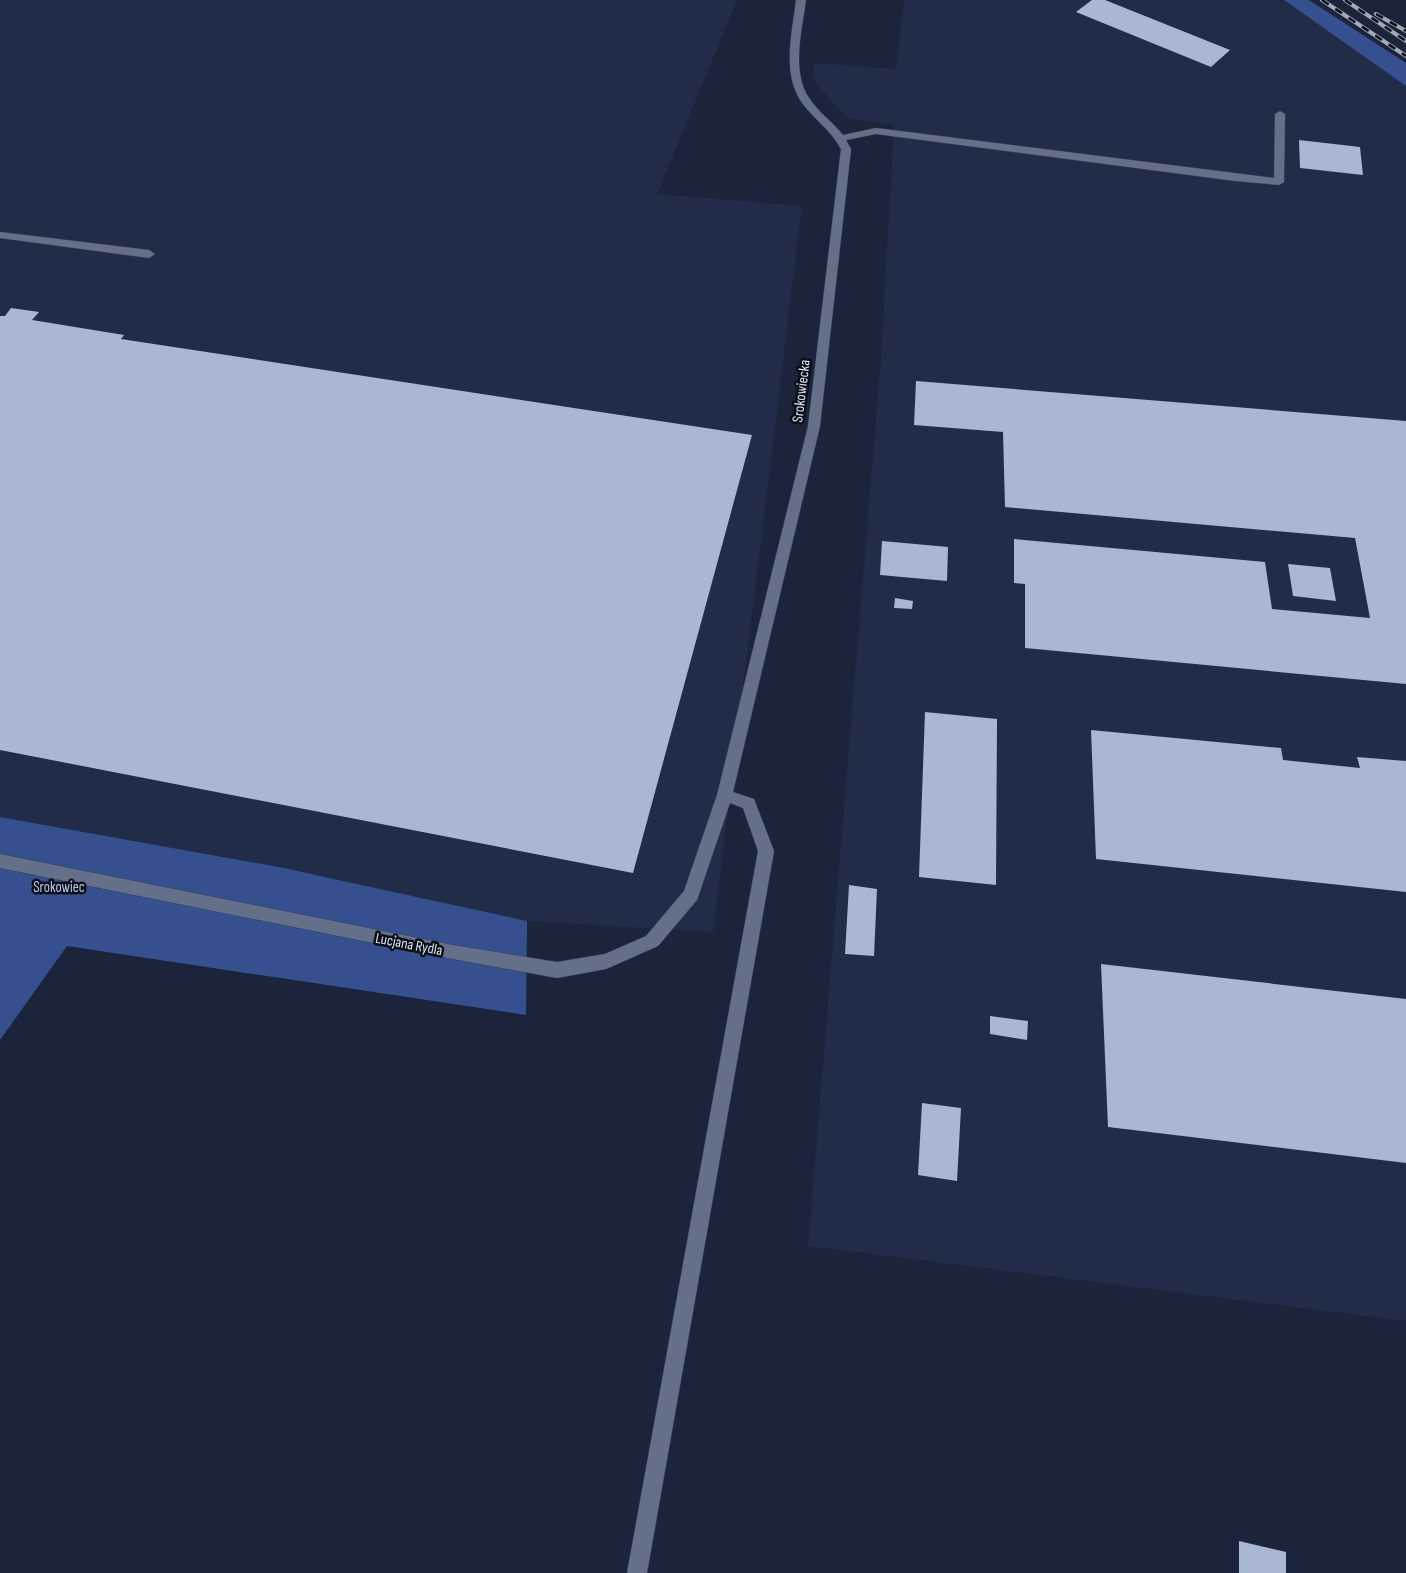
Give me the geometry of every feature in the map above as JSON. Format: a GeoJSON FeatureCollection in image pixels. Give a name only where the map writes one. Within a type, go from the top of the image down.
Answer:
{"type":"FeatureCollection","features":[{"type":"Feature","properties":{"kind":"street"},"geometry":{"type":"LineString","coordinates":[[801,0],[794,67],[803,98],[842,138],[876,131],[1235,178],[1279,182],[1280,114]]}},
{"type":"Feature","properties":{"kind":"street","name":"Srokowiecka"},"geometry":{"type":"LineString","coordinates":[[725,795],[814,426],[846,149],[842,138]]}},
{"type":"Feature","properties":{"kind":"street"},"geometry":{"type":"LineString","coordinates":[[0,235],[150,254]]}},
{"type":"Feature","properties":{"kind":"street"},"geometry":{"type":"LineString","coordinates":[[637,1573],[766,851],[749,804],[725,795]]}},
{"type":"Feature","properties":{"kind":"street","name":"Lucjana Rydla"},"geometry":{"type":"LineString","coordinates":[[0,861],[453,952],[557,970],[606,962],[652,941],[691,895],[725,795]]}},
{"type":"Feature","properties":{"kind":"shaded area"},"geometry":{"type":"Polygon","coordinates":[[[0,0],[737,0],[657,194],[802,206],[713,932],[527,921],[279,867],[0,817],[0,0]]]}},
{"type":"Feature","properties":{"kind":"shaded area"},"geometry":{"type":"Polygon","coordinates":[[[904,0],[1284,0],[1406,86],[1406,1321],[808,1246],[881,358],[894,125],[847,118],[813,80],[814,63],[896,69],[904,0]]]}},
{"type":"Feature","properties":{"kind":"green space"},"geometry":{"type":"Polygon","coordinates":[[[1284,0],[1309,0],[1406,63],[1406,86],[1284,0]]]}},
{"type":"Feature","properties":{"kind":"green space","name":"Srokowiec"},"geometry":{"type":"Polygon","coordinates":[[[0,817],[279,867],[527,921],[526,1015],[67,946],[0,1040],[0,817]]]}},
{"type":"Feature","properties":{"kind":"building"},"geometry":{"type":"Polygon","coordinates":[[[1092,0],[1105,0],[1230,50],[1211,67],[1076,12],[1092,0]]]}},
{"type":"Feature","properties":{"kind":"building"},"geometry":{"type":"Polygon","coordinates":[[[1299,140],[1360,147],[1363,175],[1300,168],[1299,140]]]}},
{"type":"Feature","properties":{"kind":"building"},"geometry":{"type":"Polygon","coordinates":[[[11,308],[39,312],[32,320],[124,335],[121,339],[752,435],[633,873],[0,750],[0,316],[5,316],[11,308]]]}},
{"type":"Feature","properties":{"kind":"building"},"geometry":{"type":"Polygon","coordinates":[[[916,381],[1406,421],[1406,684],[1025,648],[1025,584],[1014,583],[1014,539],[1265,562],[1272,609],[1370,618],[1355,538],[1005,507],[1003,432],[914,425],[916,381]]]}},
{"type":"Feature","properties":{"kind":"building"},"geometry":{"type":"Polygon","coordinates":[[[882,541],[948,547],[947,581],[880,575],[882,541]]]}},
{"type":"Feature","properties":{"kind":"building"},"geometry":{"type":"Polygon","coordinates":[[[1288,564],[1330,568],[1336,601],[1293,596],[1288,564]]]}},
{"type":"Feature","properties":{"kind":"building"},"geometry":{"type":"Polygon","coordinates":[[[895,598],[913,601],[912,609],[894,608],[895,598]]]}},
{"type":"Feature","properties":{"kind":"building"},"geometry":{"type":"Polygon","coordinates":[[[925,712],[997,719],[996,885],[919,877],[925,712]]]}},
{"type":"Feature","properties":{"kind":"building"},"geometry":{"type":"Polygon","coordinates":[[[1091,730],[1281,748],[1283,760],[1360,768],[1357,757],[1406,761],[1406,892],[1096,859],[1091,730]]]}},
{"type":"Feature","properties":{"kind":"building"},"geometry":{"type":"Polygon","coordinates":[[[849,885],[877,889],[874,956],[845,954],[849,885]]]}},
{"type":"Feature","properties":{"kind":"building"},"geometry":{"type":"Polygon","coordinates":[[[1101,964],[1406,999],[1406,1163],[1108,1127],[1101,964]]]}},
{"type":"Feature","properties":{"kind":"building"},"geometry":{"type":"Polygon","coordinates":[[[990,1016],[1028,1021],[1027,1040],[990,1034],[990,1016]]]}},
{"type":"Feature","properties":{"kind":"building"},"geometry":{"type":"Polygon","coordinates":[[[922,1103],[961,1108],[957,1181],[918,1175],[922,1103]]]}},
{"type":"Feature","properties":{"kind":"building"},"geometry":{"type":"Polygon","coordinates":[[[1239,1541],[1286,1552],[1286,1573],[1239,1573],[1239,1541]]]}},
{"type":"Feature","properties":{"kind":"railway"},"geometry":{"type":"LineString","coordinates":[[1322,0],[1406,56]]}},
{"type":"Feature","properties":{"kind":"railway"},"geometry":{"type":"LineString","coordinates":[[1345,0],[1406,41]]}},
{"type":"Feature","properties":{"kind":"railway"},"geometry":{"type":"LineString","coordinates":[[1376,14],[1406,31]]}}]}
